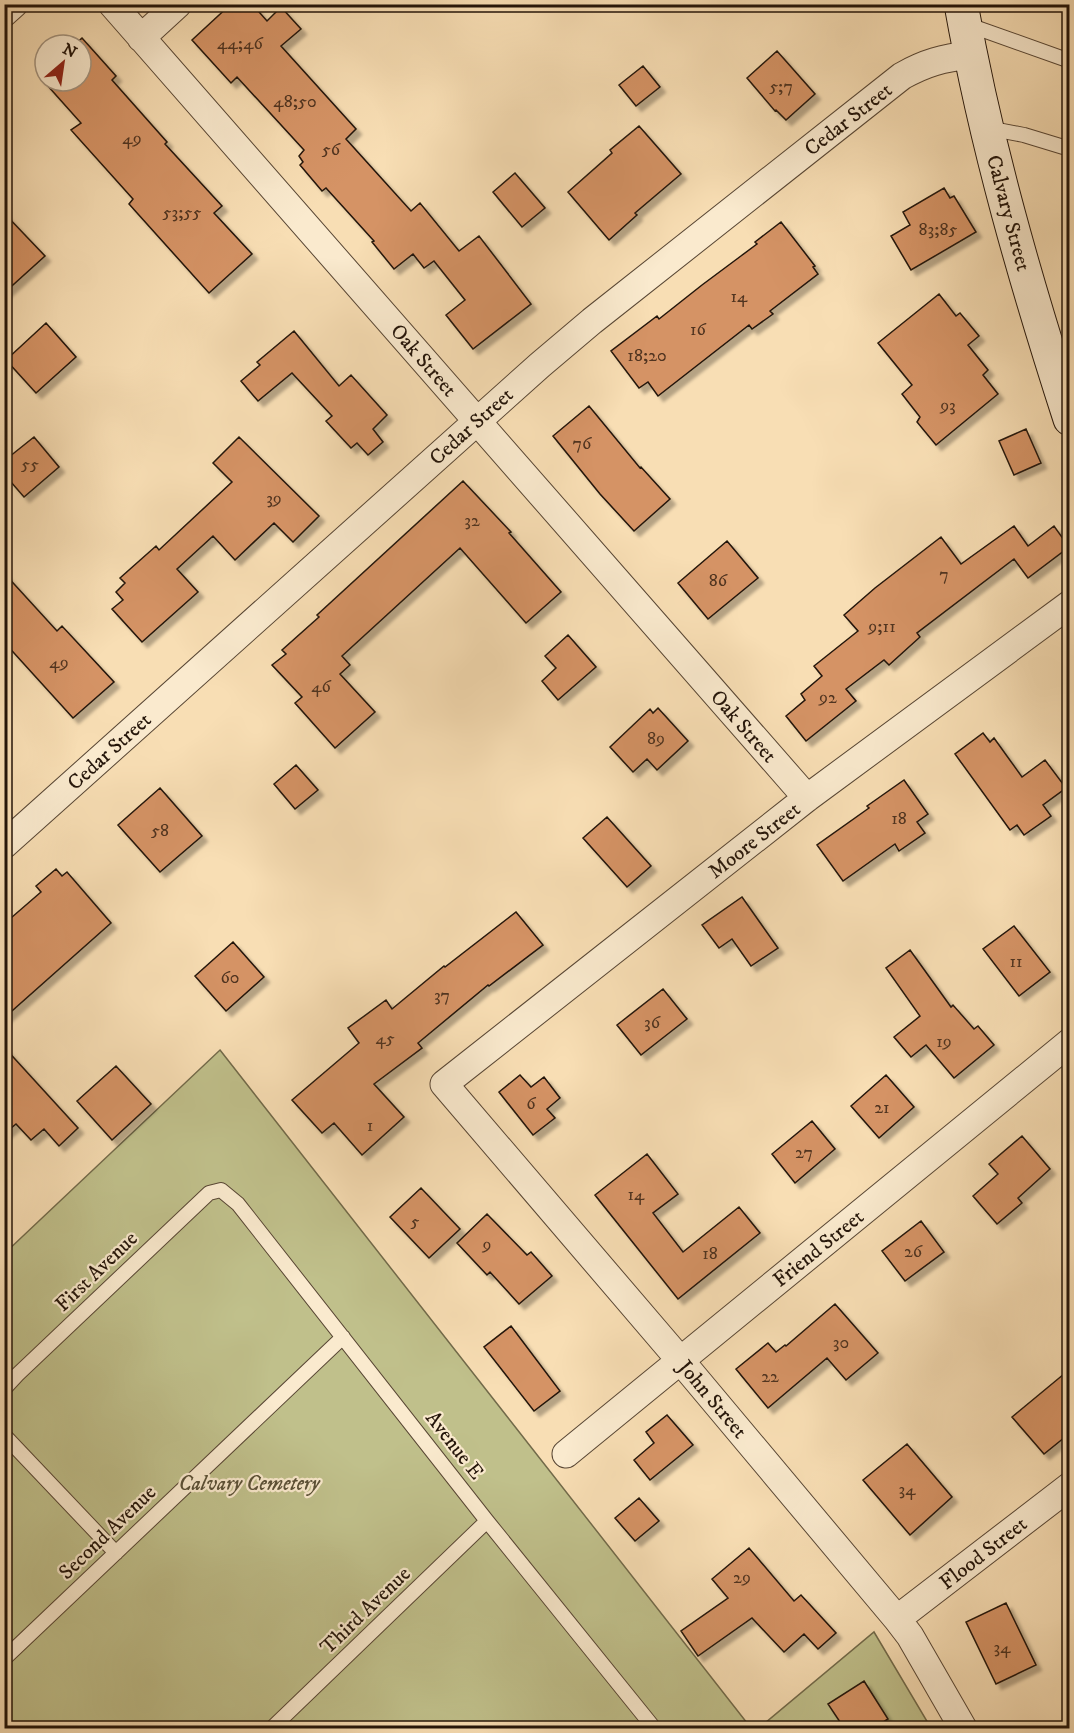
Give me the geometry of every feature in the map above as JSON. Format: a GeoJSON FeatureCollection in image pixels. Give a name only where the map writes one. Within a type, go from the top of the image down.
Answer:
{"type":"FeatureCollection","features":[{"type":"Feature","properties":{"kind":"street"},"geometry":{"type":"LineString","coordinates":[[4,13],[14,4]]}},
{"type":"Feature","properties":{"kind":"street","name":"Oak Street"},"geometry":{"type":"LineString","coordinates":[[111,4],[807,798]]}},
{"type":"Feature","properties":{"kind":"street"},"geometry":{"type":"LineString","coordinates":[[141,38],[178,4]]}},
{"type":"Feature","properties":{"kind":"street","name":"Calvary Street"},"geometry":{"type":"LineString","coordinates":[[962,14],[999,182],[1043,338],[1070,419]]}},
{"type":"Feature","properties":{"kind":"street","name":"Cedar Street"},"geometry":{"type":"LineString","coordinates":[[4,845],[477,420],[592,321],[902,76],[921,65],[945,58],[970,55]]}},
{"type":"Feature","properties":{"kind":"street","name":"Moore Street"},"geometry":{"type":"LineString","coordinates":[[444,1084],[807,798],[1070,604]]}},
{"type":"Feature","properties":{"kind":"street","name":"Friend Street"},"geometry":{"type":"LineString","coordinates":[[566,1454],[1070,1042]]}},
{"type":"Feature","properties":{"kind":"street","name":"John Street"},"geometry":{"type":"LineString","coordinates":[[444,1084],[897,1619],[910,1636],[963,1728]]}},
{"type":"Feature","properties":{"kind":"street","name":"Flood Street"},"geometry":{"type":"LineString","coordinates":[[897,1619],[1070,1486]]}},
{"type":"Feature","properties":{"kind":"lane"},"geometry":{"type":"LineString","coordinates":[[962,14],[1070,61]]}},
{"type":"Feature","properties":{"kind":"lane"},"geometry":{"type":"LineString","coordinates":[[987,128],[1024,135],[1070,149]]}},
{"type":"Feature","properties":{"kind":"lane","name":"Avenue E"},"geometry":{"type":"LineString","coordinates":[[221,1190],[238,1204],[487,1521],[654,1728]]}},
{"type":"Feature","properties":{"kind":"lane","name":"First Avenue"},"geometry":{"type":"LineString","coordinates":[[4,1389],[209,1193],[221,1190]]}},
{"type":"Feature","properties":{"kind":"lane","name":"Second Avenue"},"geometry":{"type":"LineString","coordinates":[[4,1659],[344,1337]]}},
{"type":"Feature","properties":{"kind":"lane"},"geometry":{"type":"LineString","coordinates":[[4,1435],[116,1553]]}},
{"type":"Feature","properties":{"kind":"lane","name":"Third Avenue"},"geometry":{"type":"LineString","coordinates":[[272,1728],[487,1521]]}},
{"type":"Feature","properties":{"kind":"green space","name":"Calvary Cemetery"},"geometry":{"type":"Polygon","coordinates":[[[220,1050],[751,1728],[5,1728],[5,1253],[220,1050]]]}},
{"type":"Feature","properties":{"kind":"green space"},"geometry":{"type":"Polygon","coordinates":[[[874,1632],[931,1728],[759,1728],[874,1632]]]}},
{"type":"Feature","properties":{"kind":"building"},"geometry":{"type":"Polygon","coordinates":[[[231,4],[252,4],[267,21],[281,7],[301,29],[281,46],[356,129],[346,139],[411,211],[420,203],[459,251],[479,236],[531,304],[473,349],[446,315],[465,300],[434,261],[424,268],[413,254],[394,269],[372,242],[374,241],[326,188],[322,191],[300,165],[303,162],[299,156],[304,150],[237,77],[231,83],[192,40],[231,4]]]}},
{"type":"Feature","properties":{"kind":"building"},"geometry":{"type":"Polygon","coordinates":[[[93,50],[116,76],[112,80],[167,142],[165,144],[222,206],[214,213],[252,254],[209,293],[129,204],[133,199],[71,130],[81,123],[54,93],[93,93],[93,50]]]}},
{"type":"Feature","properties":{"kind":"building"},"geometry":{"type":"Polygon","coordinates":[[[777,51],[815,94],[786,120],[775,111],[747,78],[777,51]]]}},
{"type":"Feature","properties":{"kind":"building"},"geometry":{"type":"Polygon","coordinates":[[[643,66],[660,87],[636,106],[619,85],[643,66]]]}},
{"type":"Feature","properties":{"kind":"building"},"geometry":{"type":"Polygon","coordinates":[[[639,126],[681,174],[635,213],[637,215],[609,240],[568,192],[612,153],[610,150],[639,126]]]}},
{"type":"Feature","properties":{"kind":"building"},"geometry":{"type":"Polygon","coordinates":[[[515,173],[545,208],[522,227],[493,192],[515,173]]]}},
{"type":"Feature","properties":{"kind":"building"},"geometry":{"type":"Polygon","coordinates":[[[944,188],[950,198],[954,196],[976,232],[911,270],[891,236],[910,225],[903,212],[944,188]]]}},
{"type":"Feature","properties":{"kind":"building"},"geometry":{"type":"Polygon","coordinates":[[[4,213],[45,256],[4,293],[4,213]]]}},
{"type":"Feature","properties":{"kind":"building"},"geometry":{"type":"Polygon","coordinates":[[[781,222],[815,266],[813,267],[818,274],[770,311],[773,314],[752,329],[749,325],[658,396],[648,382],[639,388],[611,351],[657,316],[659,319],[757,244],[755,242],[781,222]]]}},
{"type":"Feature","properties":{"kind":"building"},"geometry":{"type":"Polygon","coordinates":[[[939,294],[956,316],[960,313],[979,336],[968,345],[988,370],[983,375],[998,394],[936,445],[917,422],[920,417],[902,394],[912,385],[878,343],[939,294]]]}},
{"type":"Feature","properties":{"kind":"building"},"geometry":{"type":"Polygon","coordinates":[[[46,323],[76,357],[36,393],[6,360],[46,323]]]}},
{"type":"Feature","properties":{"kind":"building"},"geometry":{"type":"Polygon","coordinates":[[[294,331],[339,386],[351,375],[387,415],[373,429],[383,442],[368,455],[357,443],[351,448],[326,421],[332,416],[292,373],[258,401],[241,381],[260,365],[257,362],[294,331]]]}},
{"type":"Feature","properties":{"kind":"building"},"geometry":{"type":"Polygon","coordinates":[[[589,406],[640,468],[670,499],[634,531],[600,494],[553,436],[589,406]]]}},
{"type":"Feature","properties":{"kind":"building"},"geometry":{"type":"Polygon","coordinates":[[[1026,429],[1041,463],[1014,475],[999,441],[1026,429]]]}},
{"type":"Feature","properties":{"kind":"building"},"geometry":{"type":"Polygon","coordinates":[[[34,437],[59,467],[24,497],[4,474],[4,461],[34,437]]]}},
{"type":"Feature","properties":{"kind":"building"},"geometry":{"type":"Polygon","coordinates":[[[239,437],[319,516],[293,542],[274,523],[235,560],[213,536],[177,569],[198,592],[142,642],[112,609],[123,600],[116,592],[125,583],[120,578],[156,546],[159,550],[232,482],[213,463],[239,437]]]}},
{"type":"Feature","properties":{"kind":"building"},"geometry":{"type":"Polygon","coordinates":[[[463,481],[511,532],[509,533],[561,592],[526,623],[460,548],[342,656],[350,665],[340,674],[375,712],[335,748],[295,703],[302,697],[272,665],[286,654],[282,650],[319,617],[317,615],[463,481]]]}},
{"type":"Feature","properties":{"kind":"building"},"geometry":{"type":"Polygon","coordinates":[[[1014,526],[1028,546],[1054,526],[1069,547],[1028,578],[1014,559],[917,633],[920,637],[889,665],[884,660],[846,689],[856,701],[806,741],[786,716],[805,700],[801,694],[822,676],[814,666],[858,631],[844,615],[941,537],[961,564],[1014,526]]]}},
{"type":"Feature","properties":{"kind":"building"},"geometry":{"type":"Polygon","coordinates":[[[727,541],[758,578],[708,619],[678,583],[727,541]]]}},
{"type":"Feature","properties":{"kind":"building"},"geometry":{"type":"Polygon","coordinates":[[[4,573],[57,631],[62,626],[114,682],[73,718],[4,642],[4,573]]]}},
{"type":"Feature","properties":{"kind":"building"},"geometry":{"type":"Polygon","coordinates":[[[568,635],[596,667],[558,700],[542,681],[556,668],[545,656],[568,635]]]}},
{"type":"Feature","properties":{"kind":"building"},"geometry":{"type":"Polygon","coordinates":[[[658,708],[688,741],[657,770],[647,759],[633,772],[610,747],[650,709],[653,713],[658,708]]]}},
{"type":"Feature","properties":{"kind":"building"},"geometry":{"type":"Polygon","coordinates":[[[983,733],[990,742],[994,738],[1022,777],[1045,760],[1066,788],[1043,805],[1051,816],[1024,835],[1017,825],[1010,830],[955,754],[983,733]]]}},
{"type":"Feature","properties":{"kind":"building"},"geometry":{"type":"Polygon","coordinates":[[[296,765],[318,790],[295,809],[274,784],[296,765]]]}},
{"type":"Feature","properties":{"kind":"building"},"geometry":{"type":"Polygon","coordinates":[[[904,780],[928,814],[917,822],[925,833],[899,851],[895,844],[843,881],[817,845],[904,780]]]}},
{"type":"Feature","properties":{"kind":"building"},"geometry":{"type":"Polygon","coordinates":[[[160,788],[202,836],[160,872],[118,825],[160,788]]]}},
{"type":"Feature","properties":{"kind":"building"},"geometry":{"type":"Polygon","coordinates":[[[607,817],[651,866],[627,887],[583,838],[607,817]]]}},
{"type":"Feature","properties":{"kind":"building"},"geometry":{"type":"Polygon","coordinates":[[[56,869],[62,876],[67,872],[111,923],[4,1018],[4,924],[41,892],[36,886],[56,869]]]}},
{"type":"Feature","properties":{"kind":"building"},"geometry":{"type":"Polygon","coordinates":[[[742,897],[778,948],[751,966],[732,939],[719,948],[702,925],[742,897]]]}},
{"type":"Feature","properties":{"kind":"building"},"geometry":{"type":"Polygon","coordinates":[[[516,912],[543,945],[488,985],[418,1043],[422,1048],[374,1084],[404,1117],[362,1155],[334,1123],[322,1133],[292,1100],[359,1043],[348,1028],[386,1000],[392,1009],[444,966],[516,912]]]}},
{"type":"Feature","properties":{"kind":"building"},"geometry":{"type":"Polygon","coordinates":[[[1014,926],[1050,972],[1019,996],[983,949],[1014,926]]]}},
{"type":"Feature","properties":{"kind":"building"},"geometry":{"type":"Polygon","coordinates":[[[233,942],[264,977],[226,1011],[195,976],[233,942]]]}},
{"type":"Feature","properties":{"kind":"building"},"geometry":{"type":"Polygon","coordinates":[[[910,950],[951,1007],[953,1005],[974,1029],[978,1026],[994,1045],[954,1078],[926,1045],[911,1057],[894,1037],[920,1016],[886,968],[910,950]]]}},
{"type":"Feature","properties":{"kind":"building"},"geometry":{"type":"Polygon","coordinates":[[[663,989],[687,1019],[641,1055],[617,1025],[663,989]]]}},
{"type":"Feature","properties":{"kind":"building"},"geometry":{"type":"Polygon","coordinates":[[[4,1047],[78,1128],[59,1146],[44,1129],[31,1140],[16,1124],[4,1134],[4,1047]]]}},
{"type":"Feature","properties":{"kind":"building"},"geometry":{"type":"Polygon","coordinates":[[[116,1066],[151,1104],[112,1140],[77,1101],[116,1066]]]}},
{"type":"Feature","properties":{"kind":"building"},"geometry":{"type":"Polygon","coordinates":[[[520,1075],[531,1087],[544,1077],[560,1098],[547,1109],[555,1118],[533,1135],[499,1092],[520,1075]]]}},
{"type":"Feature","properties":{"kind":"building"},"geometry":{"type":"Polygon","coordinates":[[[886,1075],[914,1107],[879,1138],[851,1106],[886,1075]]]}},
{"type":"Feature","properties":{"kind":"building"},"geometry":{"type":"Polygon","coordinates":[[[812,1121],[835,1149],[795,1183],[772,1154],[812,1121]]]}},
{"type":"Feature","properties":{"kind":"building"},"geometry":{"type":"Polygon","coordinates":[[[1022,1136],[1050,1169],[1018,1198],[1022,1203],[997,1224],[973,1196],[998,1174],[989,1164],[1022,1136]]]}},
{"type":"Feature","properties":{"kind":"building"},"geometry":{"type":"Polygon","coordinates":[[[647,1154],[678,1194],[653,1213],[683,1252],[739,1207],[760,1233],[678,1299],[595,1195],[647,1154]]]}},
{"type":"Feature","properties":{"kind":"building"},"geometry":{"type":"Polygon","coordinates":[[[421,1188],[460,1229],[429,1258],[390,1217],[421,1188]]]}},
{"type":"Feature","properties":{"kind":"building"},"geometry":{"type":"Polygon","coordinates":[[[487,1214],[527,1255],[531,1252],[552,1276],[519,1304],[490,1272],[487,1275],[457,1243],[487,1214]]]}},
{"type":"Feature","properties":{"kind":"building"},"geometry":{"type":"Polygon","coordinates":[[[921,1221],[944,1252],[905,1281],[882,1251],[921,1221]]]}},
{"type":"Feature","properties":{"kind":"building"},"geometry":{"type":"Polygon","coordinates":[[[835,1304],[878,1353],[846,1380],[827,1358],[768,1408],[736,1369],[768,1343],[776,1352],[786,1346],[835,1304]]]}},
{"type":"Feature","properties":{"kind":"building"},"geometry":{"type":"Polygon","coordinates":[[[511,1326],[560,1391],[534,1411],[484,1347],[511,1326]]]}},
{"type":"Feature","properties":{"kind":"building"},"geometry":{"type":"Polygon","coordinates":[[[1070,1369],[1070,1433],[1044,1454],[1012,1417],[1070,1369]]]}},
{"type":"Feature","properties":{"kind":"building"},"geometry":{"type":"Polygon","coordinates":[[[667,1415],[693,1445],[650,1480],[634,1460],[654,1443],[646,1432],[667,1415]]]}},
{"type":"Feature","properties":{"kind":"building"},"geometry":{"type":"Polygon","coordinates":[[[907,1444],[952,1497],[910,1535],[863,1480],[907,1444]]]}},
{"type":"Feature","properties":{"kind":"building"},"geometry":{"type":"Polygon","coordinates":[[[639,1498],[659,1521],[635,1541],[615,1518],[639,1498]]]}},
{"type":"Feature","properties":{"kind":"building"},"geometry":{"type":"Polygon","coordinates":[[[749,1548],[794,1601],[801,1595],[836,1633],[818,1649],[804,1634],[784,1652],[752,1618],[698,1656],[681,1631],[728,1598],[712,1579],[749,1548]]]}},
{"type":"Feature","properties":{"kind":"building"},"geometry":{"type":"Polygon","coordinates":[[[1006,1603],[1036,1665],[996,1684],[966,1622],[1006,1603]]]}},
{"type":"Feature","properties":{"kind":"building"},"geometry":{"type":"Polygon","coordinates":[[[864,1681],[888,1719],[874,1728],[844,1728],[828,1704],[864,1681]]]}}]}
